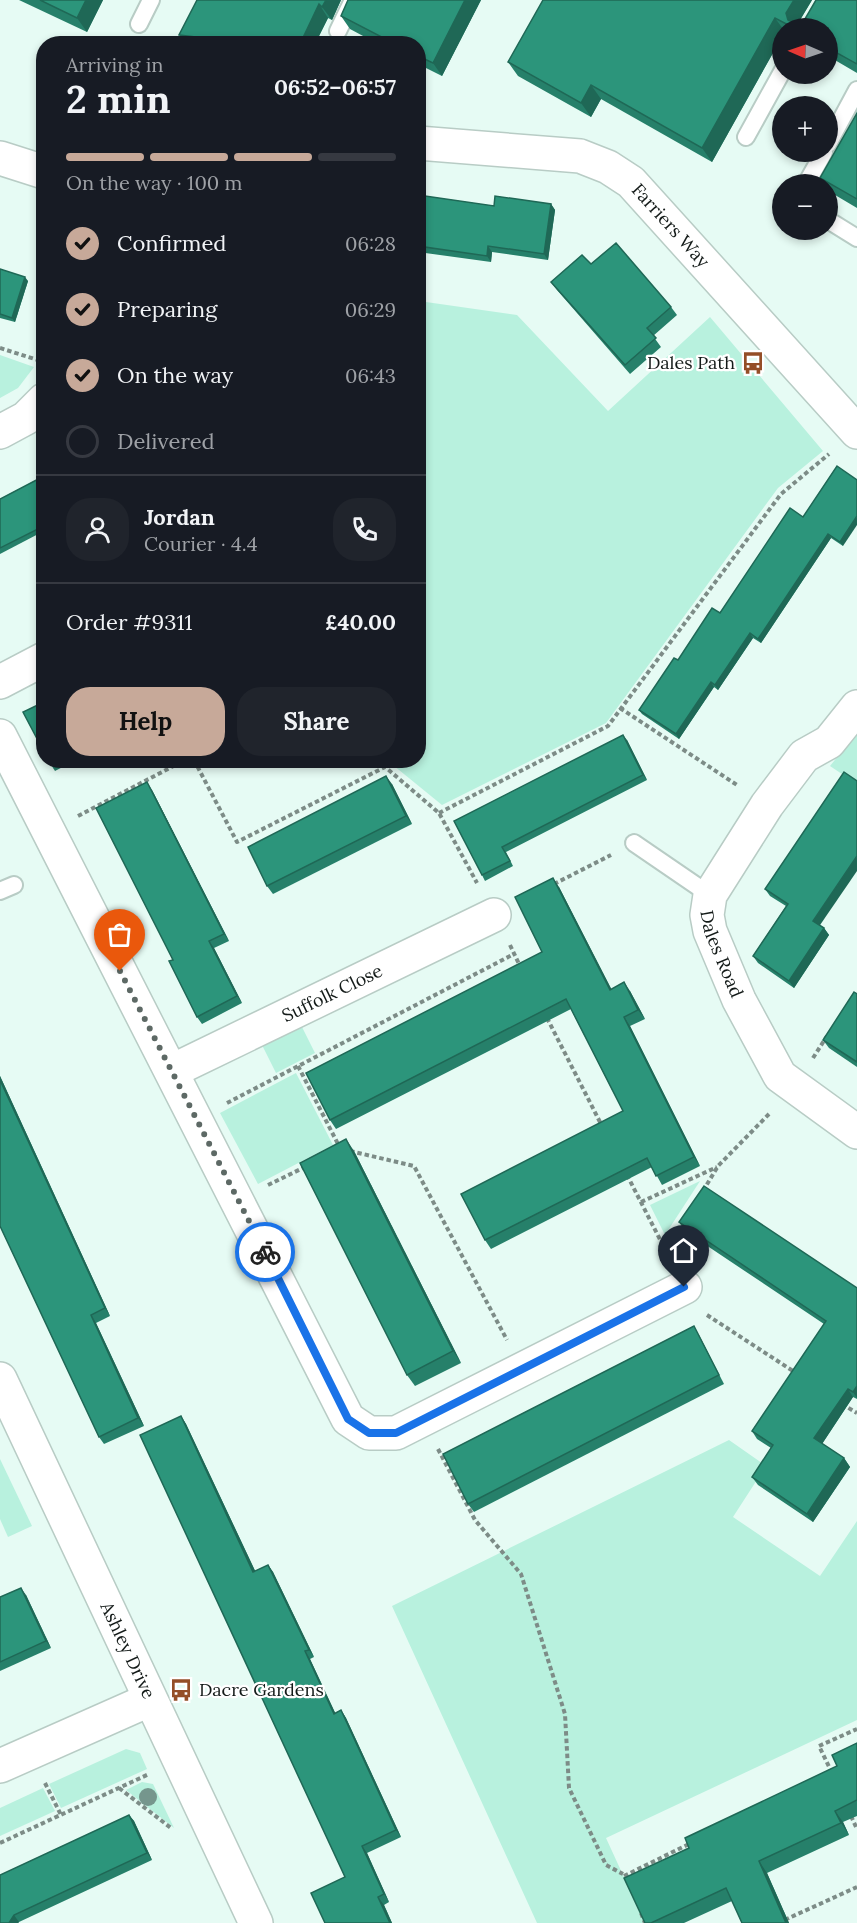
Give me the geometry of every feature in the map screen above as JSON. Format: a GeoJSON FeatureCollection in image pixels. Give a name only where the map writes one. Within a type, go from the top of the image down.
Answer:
{"type":"FeatureCollection","features":[{"type":"Feature","properties":{"kind":"street","name":"Farriers Way"},"geometry":{"type":"LineString","coordinates":[[426,144],[580,156],[608,167],[631,182],[856,432]]}},
{"type":"Feature","properties":{"kind":"street"},"geometry":{"type":"LineString","coordinates":[[0,158],[36,169]]}},
{"type":"Feature","properties":{"kind":"street"},"geometry":{"type":"LineString","coordinates":[[0,432],[26,418],[36,408]]}},
{"type":"Feature","properties":{"kind":"street"},"geometry":{"type":"LineString","coordinates":[[0,682],[36,663]]}},
{"type":"Feature","properties":{"kind":"street","name":"Dales Road"},"geometry":{"type":"LineString","coordinates":[[857,708],[829,742],[804,756],[767,806],[710,895],[707,915],[710,931],[739,1000],[780,1076],[857,1132]]}},
{"type":"Feature","properties":{"kind":"street"},"geometry":{"type":"LineString","coordinates":[[0,736],[238,1199],[348,1419],[369,1433],[396,1433],[684,1287]]}},
{"type":"Feature","properties":{"kind":"street","name":"Suffolk Close"},"geometry":{"type":"LineString","coordinates":[[172,1071],[494,915]]}},
{"type":"Feature","properties":{"kind":"street","name":"Ashley Drive"},"geometry":{"type":"LineString","coordinates":[[0,1379],[149,1700],[256,1923]]}},
{"type":"Feature","properties":{"kind":"street"},"geometry":{"type":"LineString","coordinates":[[0,1766],[149,1700]]}},
{"type":"Feature","properties":{"kind":"lane"},"geometry":{"type":"LineString","coordinates":[[139,24],[151,0]]}},
{"type":"Feature","properties":{"kind":"lane"},"geometry":{"type":"LineString","coordinates":[[338,31],[353,0]]}},
{"type":"Feature","properties":{"kind":"lane"},"geometry":{"type":"LineString","coordinates":[[746,137],[775,84]]}},
{"type":"Feature","properties":{"kind":"lane"},"geometry":{"type":"LineString","coordinates":[[838,125],[857,90]]}},
{"type":"Feature","properties":{"kind":"lane"},"geometry":{"type":"LineString","coordinates":[[838,226],[857,238]]}},
{"type":"Feature","properties":{"kind":"lane"},"geometry":{"type":"LineString","coordinates":[[634,843],[710,895]]}},
{"type":"Feature","properties":{"kind":"path"},"geometry":{"type":"LineString","coordinates":[[0,348],[36,359]]}},
{"type":"Feature","properties":{"kind":"path"},"geometry":{"type":"LineString","coordinates":[[440,813],[608,726],[781,494],[856,432]]}},
{"type":"Feature","properties":{"kind":"path"},"geometry":{"type":"LineString","coordinates":[[620,708],[767,806]]}},
{"type":"Feature","properties":{"kind":"path"},"geometry":{"type":"LineString","coordinates":[[48,831],[170,768]]}},
{"type":"Feature","properties":{"kind":"path"},"geometry":{"type":"LineString","coordinates":[[198,768],[237,842],[383,768]]}},
{"type":"Feature","properties":{"kind":"path"},"geometry":{"type":"LineString","coordinates":[[386,768],[440,813],[525,975]]}},
{"type":"Feature","properties":{"kind":"path"},"geometry":{"type":"LineString","coordinates":[[544,889],[634,843]]}},
{"type":"Feature","properties":{"kind":"path"},"geometry":{"type":"LineString","coordinates":[[196,1118],[514,954]]}},
{"type":"Feature","properties":{"kind":"path"},"geometry":{"type":"LineString","coordinates":[[546,1016],[604,1130]]}},
{"type":"Feature","properties":{"kind":"path"},"geometry":{"type":"LineString","coordinates":[[701,1194],[718,1166],[795,1089],[832,1027]]}},
{"type":"Feature","properties":{"kind":"path"},"geometry":{"type":"LineString","coordinates":[[298,1066],[341,1149]]}},
{"type":"Feature","properties":{"kind":"path"},"geometry":{"type":"LineString","coordinates":[[331,1154],[341,1149],[414,1166],[522,1369]]}},
{"type":"Feature","properties":{"kind":"path"},"geometry":{"type":"LineString","coordinates":[[238,1199],[310,1164]]}},
{"type":"Feature","properties":{"kind":"path"},"geometry":{"type":"LineString","coordinates":[[641,1202],[718,1166]]}},
{"type":"Feature","properties":{"kind":"path"},"geometry":{"type":"LineString","coordinates":[[625,1172],[684,1287],[700,1311],[798,1375]]}},
{"type":"Feature","properties":{"kind":"path"},"geometry":{"type":"LineString","coordinates":[[666,1250],[689,1213]]}},
{"type":"Feature","properties":{"kind":"path"},"geometry":{"type":"LineString","coordinates":[[837,1401],[857,1413]]}},
{"type":"Feature","properties":{"kind":"path"},"geometry":{"type":"LineString","coordinates":[[423,1419],[475,1520],[521,1574],[565,1714],[569,1788],[606,1865],[623,1874],[628,1884]]}},
{"type":"Feature","properties":{"kind":"path"},"geometry":{"type":"LineString","coordinates":[[833,1776],[819,1746],[857,1729]]}},
{"type":"Feature","properties":{"kind":"path"},"geometry":{"type":"LineString","coordinates":[[0,1843],[157,1770]]}},
{"type":"Feature","properties":{"kind":"path"},"geometry":{"type":"LineString","coordinates":[[42,1777],[61,1815]]}},
{"type":"Feature","properties":{"kind":"path"},"geometry":{"type":"LineString","coordinates":[[119,1788],[173,1829]]}},
{"type":"Feature","properties":{"kind":"path"},"geometry":{"type":"LineString","coordinates":[[847,1808],[857,1829]]}},
{"type":"Feature","properties":{"kind":"path"},"geometry":{"type":"LineString","coordinates":[[623,1874],[696,1840]]}},
{"type":"Feature","properties":{"kind":"path"},"geometry":{"type":"LineString","coordinates":[[778,1923],[857,1887]]}},
{"type":"Feature","properties":{"kind":"path"},"geometry":{"type":"LineString","coordinates":[[636,1904],[645,1923]]}},
{"type":"Feature","properties":{"kind":"green space"},"geometry":{"type":"Polygon","coordinates":[[[426,302],[517,315],[608,411],[710,317],[823,451],[778,488],[606,723],[442,805],[397,768],[426,768],[426,302]]]}},
{"type":"Feature","properties":{"kind":"green space"},"geometry":{"type":"Polygon","coordinates":[[[0,355],[34,367],[18,388],[0,398],[0,355]]]}},
{"type":"Feature","properties":{"kind":"green space"},"geometry":{"type":"Polygon","coordinates":[[[857,733],[857,784],[830,766],[857,733]]]}},
{"type":"Feature","properties":{"kind":"green space"},"geometry":{"type":"Polygon","coordinates":[[[300,1023],[315,1053],[276,1073],[261,1043],[300,1023]]]}},
{"type":"Feature","properties":{"kind":"green space"},"geometry":{"type":"Polygon","coordinates":[[[296,1073],[333,1145],[258,1184],[220,1113],[296,1073]]]}},
{"type":"Feature","properties":{"kind":"green space"},"geometry":{"type":"Polygon","coordinates":[[[700,1181],[665,1235],[650,1205],[700,1181]]]}},
{"type":"Feature","properties":{"kind":"green space"},"geometry":{"type":"Polygon","coordinates":[[[729,1440],[766,1466],[733,1517],[820,1576],[857,1521],[857,1720],[606,1838],[645,1923],[537,1923],[392,1606],[729,1440]]]}},
{"type":"Feature","properties":{"kind":"green space"},"geometry":{"type":"Polygon","coordinates":[[[0,1459],[32,1526],[8,1537],[0,1519],[0,1459]]]}},
{"type":"Feature","properties":{"kind":"green space"},"geometry":{"type":"Polygon","coordinates":[[[126,1749],[140,1753],[147,1769],[61,1808],[49,1784],[126,1749]]]}},
{"type":"Feature","properties":{"kind":"green space"},"geometry":{"type":"Polygon","coordinates":[[[142,1782],[153,1784],[174,1828],[126,1790],[142,1782]]]}},
{"type":"Feature","properties":{"kind":"green space"},"geometry":{"type":"Polygon","coordinates":[[[43,1788],[55,1811],[0,1836],[0,1808],[43,1788]]]}},
{"type":"Feature","properties":{"kind":"building"},"geometry":{"type":"Polygon","coordinates":[[[40,0],[86,0],[77,18],[40,0]]]}},
{"type":"Feature","properties":{"kind":"building"},"geometry":{"type":"Polygon","coordinates":[[[197,0],[326,0],[322,7],[319,4],[304,36],[179,35],[197,0]]]}},
{"type":"Feature","properties":{"kind":"building"},"geometry":{"type":"Polygon","coordinates":[[[348,0],[465,0],[433,63],[426,60],[426,36],[380,36],[341,16],[348,0]]]}},
{"type":"Feature","properties":{"kind":"building"},"geometry":{"type":"Polygon","coordinates":[[[543,0],[794,0],[786,13],[787,18],[772,18],[772,23],[702,148],[591,85],[581,103],[508,62],[543,0]]]}},
{"type":"Feature","properties":{"kind":"building"},"geometry":{"type":"Polygon","coordinates":[[[816,0],[857,0],[857,64],[838,54],[838,18],[806,18],[816,0]]]}},
{"type":"Feature","properties":{"kind":"building"},"geometry":{"type":"Polygon","coordinates":[[[857,113],[857,199],[838,188],[838,174],[822,174],[829,162],[838,162],[838,146],[857,113]]]}},
{"type":"Feature","properties":{"kind":"building"},"geometry":{"type":"Polygon","coordinates":[[[426,196],[494,206],[495,196],[551,204],[544,254],[488,246],[487,256],[426,247],[426,196]]]}},
{"type":"Feature","properties":{"kind":"building"},"geometry":{"type":"Polygon","coordinates":[[[616,243],[671,307],[647,328],[656,338],[625,365],[551,282],[582,255],[591,264],[616,243]]]}},
{"type":"Feature","properties":{"kind":"building"},"geometry":{"type":"Polygon","coordinates":[[[0,269],[25,277],[12,318],[0,314],[0,269]]]}},
{"type":"Feature","properties":{"kind":"building"},"geometry":{"type":"Polygon","coordinates":[[[837,466],[857,480],[857,516],[840,542],[828,534],[758,639],[750,633],[715,685],[711,682],[676,734],[639,710],[674,658],[678,660],[712,608],[720,613],[790,508],[803,517],[837,466]]]}},
{"type":"Feature","properties":{"kind":"building"},"geometry":{"type":"Polygon","coordinates":[[[36,480],[36,530],[0,548],[0,499],[36,480]]]}},
{"type":"Feature","properties":{"kind":"building"},"geometry":{"type":"Polygon","coordinates":[[[36,706],[36,737],[23,712],[36,706]]]}},
{"type":"Feature","properties":{"kind":"building"},"geometry":{"type":"Polygon","coordinates":[[[623,735],[643,775],[502,847],[510,861],[482,875],[454,821],[623,735]]]}},
{"type":"Feature","properties":{"kind":"building"},"geometry":{"type":"Polygon","coordinates":[[[844,772],[857,781],[857,856],[813,921],[824,928],[789,981],[753,956],[788,904],[765,889],[844,772]]]}},
{"type":"Feature","properties":{"kind":"building"},"geometry":{"type":"Polygon","coordinates":[[[386,776],[406,816],[267,886],[248,847],[386,776]]]}},
{"type":"Feature","properties":{"kind":"building"},"geometry":{"type":"Polygon","coordinates":[[[147,782],[224,934],[209,941],[237,996],[197,1017],[169,961],[173,960],[96,808],[147,782]]]}},
{"type":"Feature","properties":{"kind":"building"},"geometry":{"type":"Polygon","coordinates":[[[553,878],[610,990],[624,982],[638,1010],[624,1017],[694,1157],[656,1176],[647,1158],[485,1240],[461,1194],[623,1111],[566,999],[330,1120],[306,1073],[542,952],[515,897],[553,878]]]}},
{"type":"Feature","properties":{"kind":"building"},"geometry":{"type":"Polygon","coordinates":[[[854,992],[857,994],[857,1062],[823,1040],[854,992]]]}},
{"type":"Feature","properties":{"kind":"building"},"geometry":{"type":"Polygon","coordinates":[[[0,1080],[105,1308],[91,1315],[138,1418],[99,1437],[0,1226],[0,1080]]]}},
{"type":"Feature","properties":{"kind":"building"},"geometry":{"type":"Polygon","coordinates":[[[346,1139],[453,1351],[407,1375],[300,1163],[346,1139]]]}},
{"type":"Feature","properties":{"kind":"building"},"geometry":{"type":"Polygon","coordinates":[[[704,1186],[857,1288],[857,1386],[853,1392],[848,1389],[814,1438],[844,1458],[807,1514],[752,1477],[773,1445],[752,1431],[826,1321],[679,1222],[704,1186]]]}},
{"type":"Feature","properties":{"kind":"building"},"geometry":{"type":"Polygon","coordinates":[[[694,1326],[719,1375],[468,1504],[443,1454],[694,1326]]]}},
{"type":"Feature","properties":{"kind":"building"},"geometry":{"type":"Polygon","coordinates":[[[181,1416],[253,1572],[268,1565],[309,1650],[305,1651],[334,1714],[341,1710],[396,1830],[362,1846],[384,1894],[378,1897],[390,1923],[325,1923],[311,1893],[345,1877],[140,1435],[181,1416]]]}},
{"type":"Feature","properties":{"kind":"building"},"geometry":{"type":"Polygon","coordinates":[[[21,1588],[46,1641],[0,1662],[0,1597],[21,1588]]]}},
{"type":"Feature","properties":{"kind":"building"},"geometry":{"type":"Polygon","coordinates":[[[857,1743],[857,1800],[835,1811],[841,1823],[759,1861],[786,1923],[742,1923],[726,1888],[651,1923],[645,1923],[624,1878],[689,1848],[685,1838],[837,1766],[832,1755],[857,1743]]]}},
{"type":"Feature","properties":{"kind":"building"},"geometry":{"type":"Polygon","coordinates":[[[129,1815],[147,1853],[14,1915],[9,1923],[0,1923],[0,1875],[129,1815]]]}},
{"type":"Feature","properties":{"kind":"way so far"},"geometry":{"type":"LineString","coordinates":[[120,971],[265,1252]]}},
{"type":"Feature","properties":{"kind":"place","name":"Dales Path"},"geometry":{"type":"Point","coordinates":[753,363]}},
{"type":"Feature","properties":{"kind":"place","name":"Dacre Gardens"},"geometry":{"type":"Point","coordinates":[181,1690]}},
{"type":"Feature","properties":{"kind":"route"},"geometry":{"type":"LineString","coordinates":[[265,1252],[348,1419],[369,1433],[396,1433],[684,1287]]}}]}
